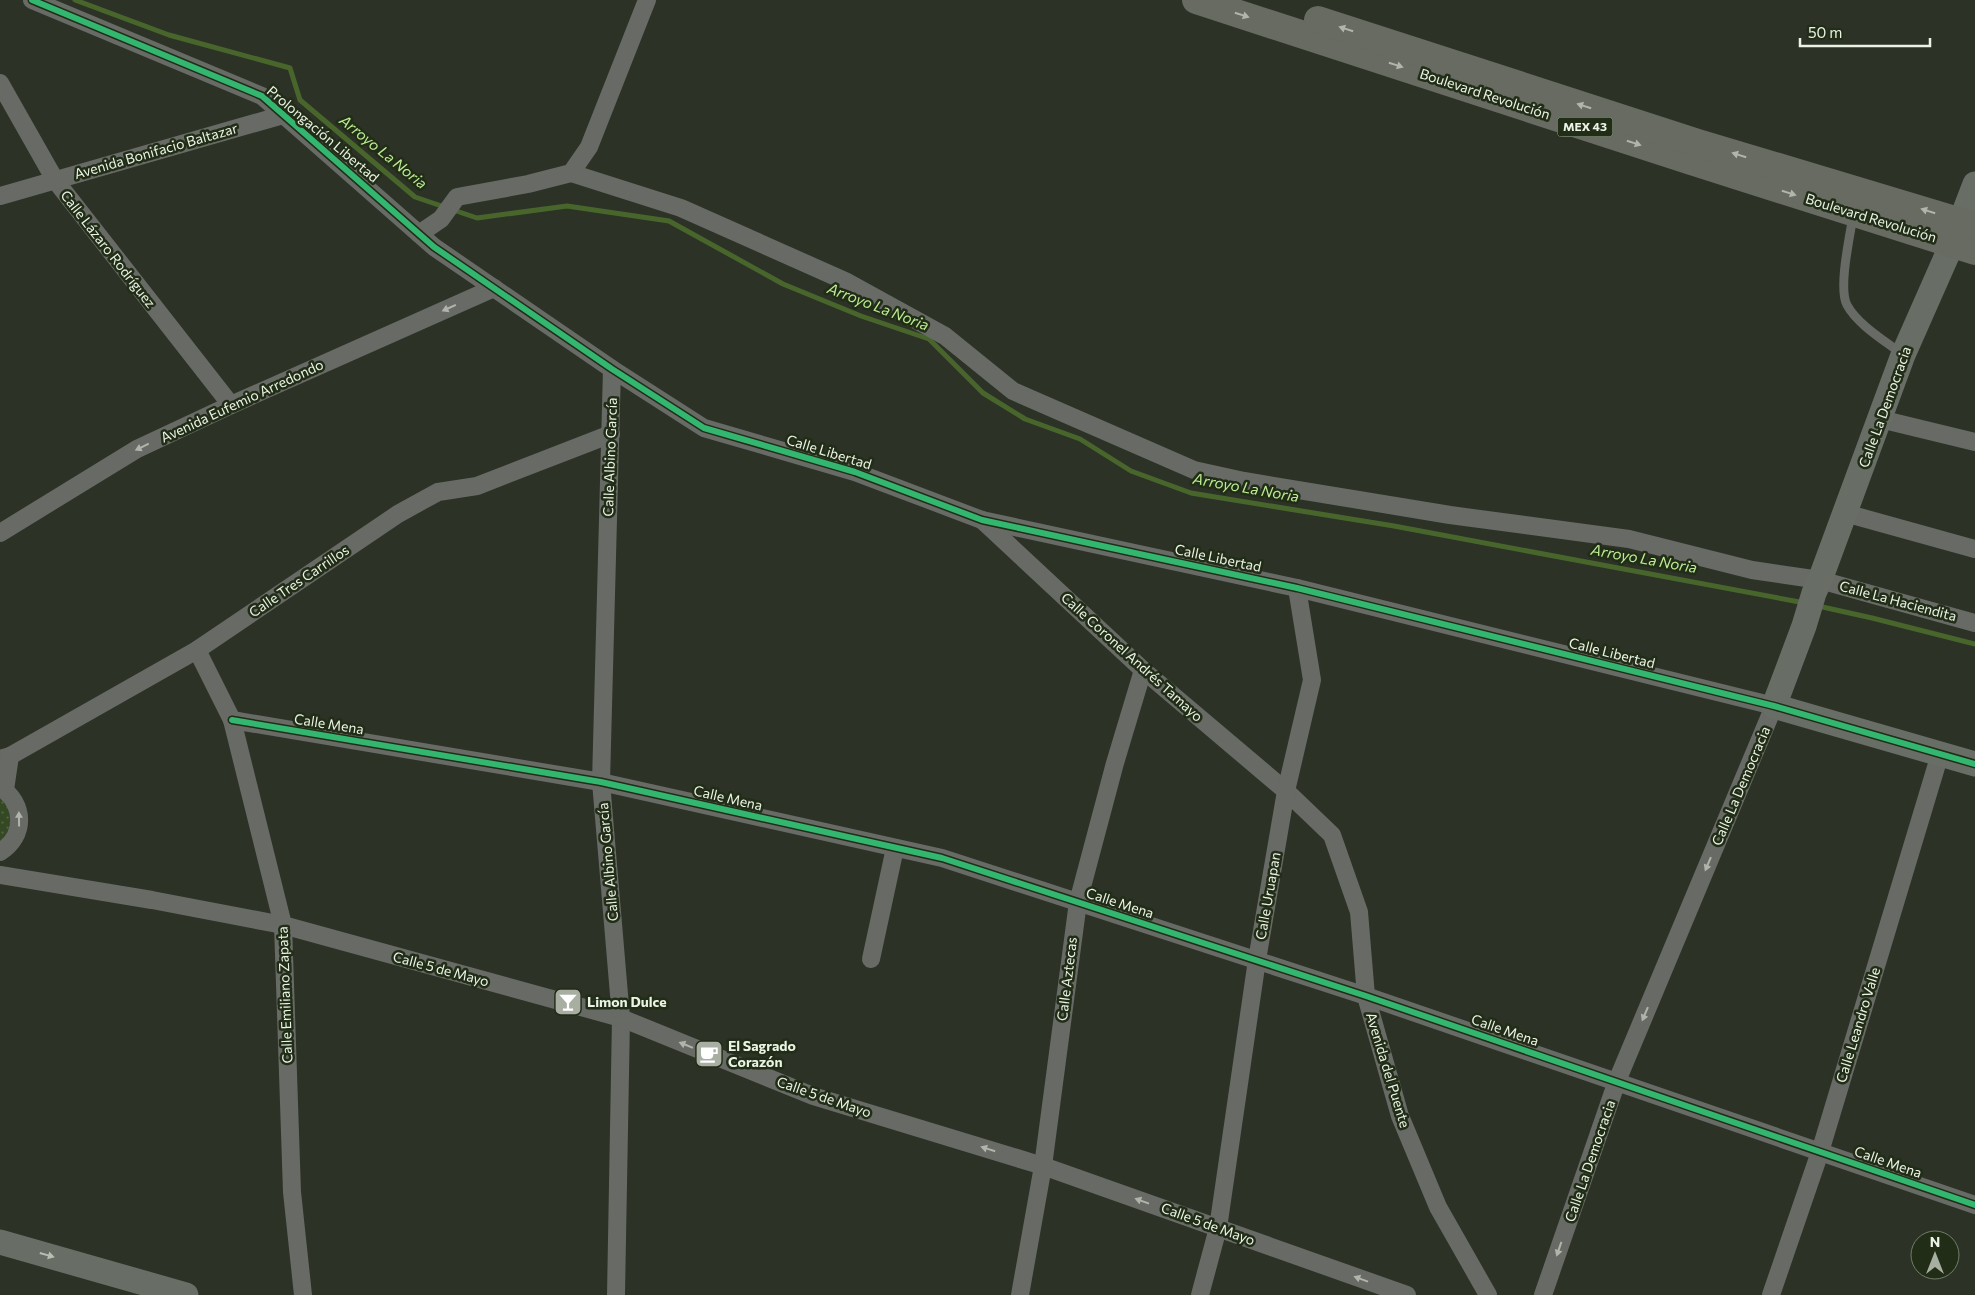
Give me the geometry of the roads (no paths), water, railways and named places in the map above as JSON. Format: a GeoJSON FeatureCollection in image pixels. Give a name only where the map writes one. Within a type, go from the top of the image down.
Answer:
{"type":"FeatureCollection","features":[{"type":"Feature","properties":{"kind":"main road","name":"Boulevard Revolución"},"geometry":{"type":"LineString","coordinates":[[1196,0],[1538,101],[1698,143],[1966,235]]}},
{"type":"Feature","properties":{"kind":"main road","name":"Boulevard Revolución"},"geometry":{"type":"LineString","coordinates":[[1257,0],[1853,213],[1966,235]]}},
{"type":"Feature","properties":{"kind":"street","name":"Prolongación Libertad"},"geometry":{"type":"LineString","coordinates":[[32,0],[262,96],[434,247],[494,288]]}},
{"type":"Feature","properties":{"kind":"street"},"geometry":{"type":"LineString","coordinates":[[419,234],[441,219],[457,198],[528,184],[571,173],[589,147],[647,0]]}},
{"type":"Feature","properties":{"kind":"street","name":"Calle Lázaro Rodríguez"},"geometry":{"type":"LineString","coordinates":[[0,83],[55,180],[231,405]]}},
{"type":"Feature","properties":{"kind":"street","name":"Avenida Bonifacio Baltazar"},"geometry":{"type":"LineString","coordinates":[[0,196],[283,115]]}},
{"type":"Feature","properties":{"kind":"street","name":"Calle La Haciendita"},"geometry":{"type":"LineString","coordinates":[[571,173],[681,208],[845,281],[945,336],[1013,391],[1194,470],[1244,482],[1431,512],[1629,539],[1817,587],[1975,623]]}},
{"type":"Feature","properties":{"kind":"street","name":"Calle La Democracia"},"geometry":{"type":"LineString","coordinates":[[1543,1295],[1617,1082],[1774,706],[1903,355],[1966,235],[1975,184]]}},
{"type":"Feature","properties":{"kind":"street","name":"Avenida Eufemio Arredondo"},"geometry":{"type":"LineString","coordinates":[[0,534],[137,449],[494,288]]}},
{"type":"Feature","properties":{"kind":"street","name":"Calle Libertad"},"geometry":{"type":"LineString","coordinates":[[494,288],[612,369],[704,428],[855,472],[982,520],[1297,588],[1774,706],[1975,764]]}},
{"type":"Feature","properties":{"kind":"street","name":"Calle Albino García"},"geometry":{"type":"LineString","coordinates":[[612,369],[601,782],[621,1018],[616,1295]]}},
{"type":"Feature","properties":{"kind":"street"},"geometry":{"type":"LineString","coordinates":[[1880,419],[1975,442]]}},
{"type":"Feature","properties":{"kind":"street","name":"Calle Tres Carrillos"},"geometry":{"type":"LineString","coordinates":[[5,757],[197,650],[398,514],[438,492],[476,486],[611,434]]}},
{"type":"Feature","properties":{"kind":"street"},"geometry":{"type":"LineString","coordinates":[[1845,514],[1975,549]]}},
{"type":"Feature","properties":{"kind":"street","name":"Calle Coronel Andrés Tamayo"},"geometry":{"type":"LineString","coordinates":[[982,520],[1143,670],[1286,791]]}},
{"type":"Feature","properties":{"kind":"street","name":"Calle Uruapan"},"geometry":{"type":"LineString","coordinates":[[1200,1295],[1218,1228],[1257,960],[1286,791],[1312,680],[1297,588]]}},
{"type":"Feature","properties":{"kind":"street","name":"Calle Emiliano Zapata"},"geometry":{"type":"LineString","coordinates":[[197,650],[232,720],[283,925],[292,1192],[304,1295]]}},
{"type":"Feature","properties":{"kind":"street","name":"Calle Aztecas"},"geometry":{"type":"LineString","coordinates":[[1020,1295],[1043,1166],[1078,902],[1115,763],[1143,670]]}},
{"type":"Feature","properties":{"kind":"street","name":"Calle Mena"},"geometry":{"type":"LineString","coordinates":[[232,720],[601,782],[942,858],[1366,996],[1975,1205]]}},
{"type":"Feature","properties":{"kind":"street","name":"Calle Leandro Valle"},"geometry":{"type":"LineString","coordinates":[[1771,1295],[1820,1152],[1940,754]]}},
{"type":"Feature","properties":{"kind":"street"},"geometry":{"type":"LineString","coordinates":[[0,870],[3,850],[17,833],[20,815],[16,803],[2,788],[5,757]]}},
{"type":"Feature","properties":{"kind":"street","name":"Avenida del Puente"},"geometry":{"type":"LineString","coordinates":[[1286,791],[1332,835],[1359,912],[1366,996],[1400,1116],[1438,1207],[1488,1295]]}},
{"type":"Feature","properties":{"kind":"street"},"geometry":{"type":"LineString","coordinates":[[871,959],[895,848]]}},
{"type":"Feature","properties":{"kind":"street","name":"Calle 5 de Mayo"},"geometry":{"type":"LineString","coordinates":[[0,875],[152,900],[283,925],[621,1018],[813,1096],[1043,1166],[1407,1295]]}},
{"type":"Feature","properties":{"kind":"street"},"geometry":{"type":"LineString","coordinates":[[0,1242],[186,1295]]}},
{"type":"Feature","properties":{"kind":"lane"},"geometry":{"type":"LineString","coordinates":[[1853,213],[1844,270],[1846,304],[1854,315],[1903,355]]}},
{"type":"Feature","properties":{"kind":"waterway","name":"Arroyo La Noria"},"geometry":{"type":"LineString","coordinates":[[75,0],[169,35],[290,68],[300,100],[415,197],[477,218],[567,206],[669,221],[783,284],[861,316],[929,339],[983,393],[1025,419],[1080,439],[1131,471],[1191,493],[1394,526],[1805,603]]}},
{"type":"Feature","properties":{"kind":"waterway","name":"Arroyo La Noria"},"geometry":{"type":"LineString","coordinates":[[1818,606],[1975,644]]}},
{"type":"Feature","properties":{"kind":"place","name":"Limon Dulce"},"geometry":{"type":"Point","coordinates":[568,1002]}},
{"type":"Feature","properties":{"kind":"place","name":"El Sagrado Corazón"},"geometry":{"type":"Point","coordinates":[709,1054]}}]}
